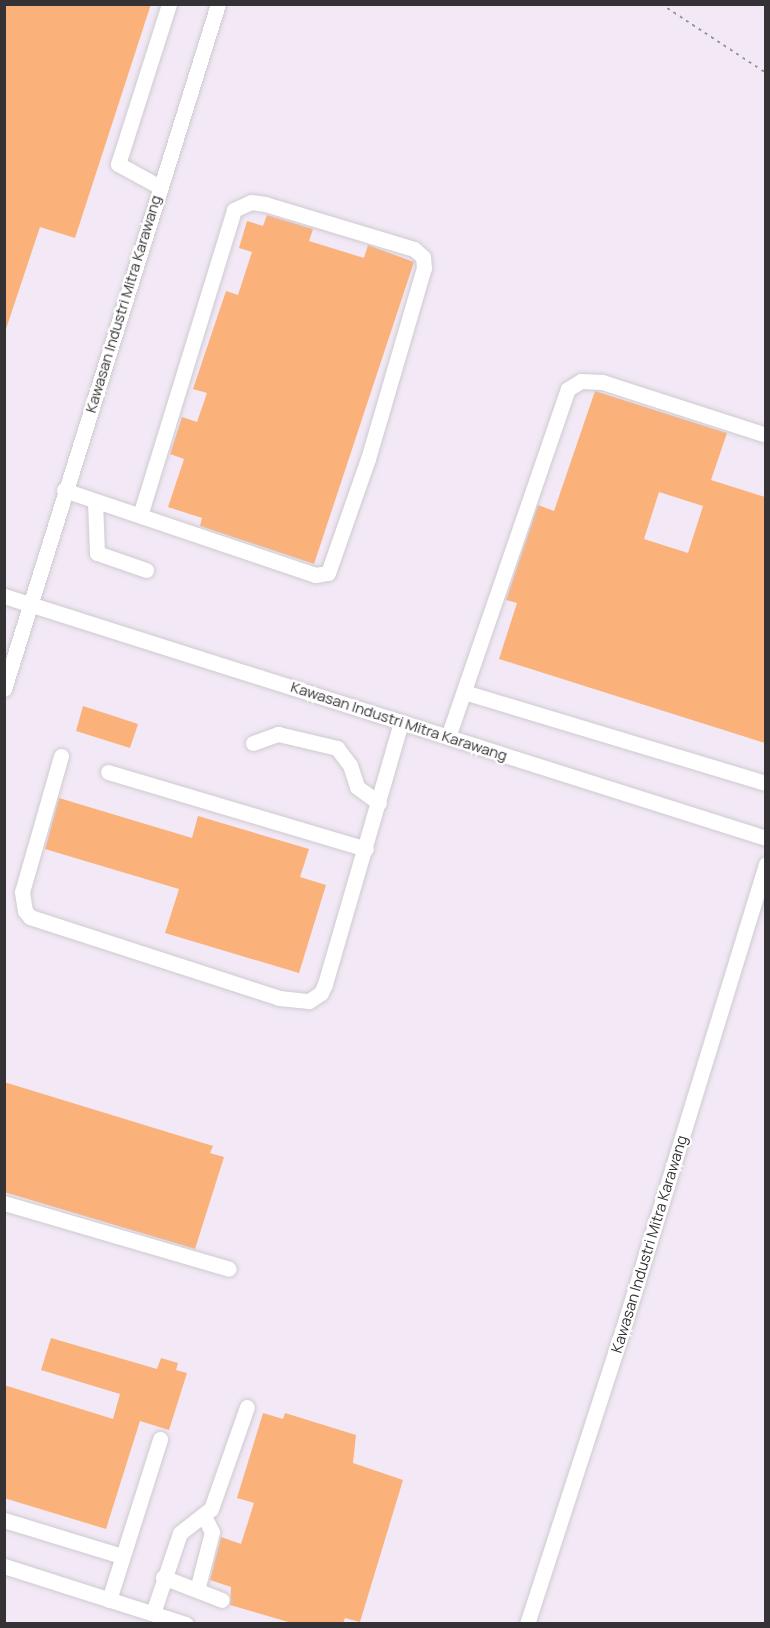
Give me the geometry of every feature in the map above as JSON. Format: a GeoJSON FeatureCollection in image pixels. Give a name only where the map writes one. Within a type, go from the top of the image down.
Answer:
{"type":"FeatureCollection","features":[{"type":"Feature","properties":{"kind":"street"},"geometry":{"type":"LineString","coordinates":[[160,187],[118,164],[169,4]]}},
{"type":"Feature","properties":{"kind":"street","name":"Kawasan Industri Mitra Karawang"},"geometry":{"type":"LineString","coordinates":[[4,690],[64,490],[218,4]]}},
{"type":"Feature","properties":{"kind":"street"},"geometry":{"type":"LineString","coordinates":[[64,490],[315,575],[328,573],[368,459],[424,268],[423,257],[414,249],[265,204],[250,202],[234,210],[140,514]]}},
{"type":"Feature","properties":{"kind":"street"},"geometry":{"type":"LineString","coordinates":[[448,737],[563,399],[575,383],[602,382],[765,435]]}},
{"type":"Feature","properties":{"kind":"street"},"geometry":{"type":"LineString","coordinates":[[95,501],[97,553],[146,570]]}},
{"type":"Feature","properties":{"kind":"street","name":"Kawasan Industri Mitra Karawang"},"geometry":{"type":"LineString","coordinates":[[4,596],[765,838]]}},
{"type":"Feature","properties":{"kind":"street"},"geometry":{"type":"LineString","coordinates":[[464,692],[765,783]]}},
{"type":"Feature","properties":{"kind":"street"},"geometry":{"type":"LineString","coordinates":[[61,756],[22,892],[25,911],[37,920],[279,999],[309,1001],[321,993],[366,849],[401,722]]}},
{"type":"Feature","properties":{"kind":"street"},"geometry":{"type":"LineString","coordinates":[[253,742],[278,734],[337,748],[350,765],[357,787],[378,803]]}},
{"type":"Feature","properties":{"kind":"street"},"geometry":{"type":"LineString","coordinates":[[108,772],[366,849]]}},
{"type":"Feature","properties":{"kind":"street","name":"Kawasan Industri Mitra Karawang"},"geometry":{"type":"LineString","coordinates":[[527,1623],[626,1319],[765,864]]}},
{"type":"Feature","properties":{"kind":"street"},"geometry":{"type":"LineString","coordinates":[[4,1203],[229,1269]]}},
{"type":"Feature","properties":{"kind":"street"},"geometry":{"type":"LineString","coordinates":[[153,1613],[163,1577],[180,1533],[191,1521],[204,1516],[211,1509],[247,1407]]}},
{"type":"Feature","properties":{"kind":"street"},"geometry":{"type":"LineString","coordinates":[[109,1600],[160,1438]]}},
{"type":"Feature","properties":{"kind":"street"},"geometry":{"type":"LineString","coordinates":[[197,1590],[212,1532],[204,1516]]}},
{"type":"Feature","properties":{"kind":"street"},"geometry":{"type":"LineString","coordinates":[[4,1520],[122,1556]]}},
{"type":"Feature","properties":{"kind":"street"},"geometry":{"type":"LineString","coordinates":[[4,1566],[186,1623]]}},
{"type":"Feature","properties":{"kind":"street"},"geometry":{"type":"LineString","coordinates":[[163,1577],[222,1600]]}},
{"type":"Feature","properties":{"kind":"path"},"geometry":{"type":"LineString","coordinates":[[661,4],[765,73]]}},
{"type":"Feature","properties":{"kind":"shaded area"},"geometry":{"type":"Polygon","coordinates":[[[5,5],[765,5],[765,1623],[5,1624],[5,5]]]}},
{"type":"Feature","properties":{"kind":"building"},"geometry":{"type":"Polygon","coordinates":[[[4,4],[151,4],[75,238],[40,227],[6,329],[4,4]]]}},
{"type":"Feature","properties":{"kind":"building"},"geometry":{"type":"Polygon","coordinates":[[[267,215],[313,229],[309,241],[364,258],[368,245],[414,262],[314,564],[200,526],[202,518],[168,507],[184,459],[170,454],[182,417],[197,422],[207,393],[193,389],[226,291],[238,295],[252,252],[239,248],[247,221],[263,226],[267,215]]]}},
{"type":"Feature","properties":{"kind":"building"},"geometry":{"type":"Polygon","coordinates":[[[595,391],[727,433],[711,480],[765,497],[765,743],[499,659],[517,603],[506,600],[538,505],[554,511],[595,391]],[[659,492],[644,539],[688,553],[703,506],[659,492]]]}},
{"type":"Feature","properties":{"kind":"building"},"geometry":{"type":"Polygon","coordinates":[[[83,706],[138,724],[130,748],[76,731],[83,706]]]}},
{"type":"Feature","properties":{"kind":"building"},"geometry":{"type":"Polygon","coordinates":[[[59,798],[192,838],[198,816],[309,849],[300,877],[326,885],[299,973],[165,933],[179,889],[45,849],[59,798]]]}},
{"type":"Feature","properties":{"kind":"building"},"geometry":{"type":"Polygon","coordinates":[[[4,1082],[213,1146],[210,1153],[224,1157],[195,1249],[4,1192],[4,1082]]]}},
{"type":"Feature","properties":{"kind":"building"},"geometry":{"type":"Polygon","coordinates":[[[51,1338],[157,1369],[161,1358],[178,1363],[176,1370],[187,1373],[169,1430],[140,1421],[106,1529],[4,1498],[4,1385],[113,1419],[120,1394],[41,1370],[51,1338]]]}},
{"type":"Feature","properties":{"kind":"building"},"geometry":{"type":"Polygon","coordinates":[[[263,1413],[283,1419],[285,1413],[356,1435],[353,1463],[403,1480],[360,1622],[345,1618],[343,1623],[292,1623],[230,1605],[231,1587],[210,1580],[221,1537],[241,1544],[254,1503],[237,1498],[263,1413]]]}}]}
